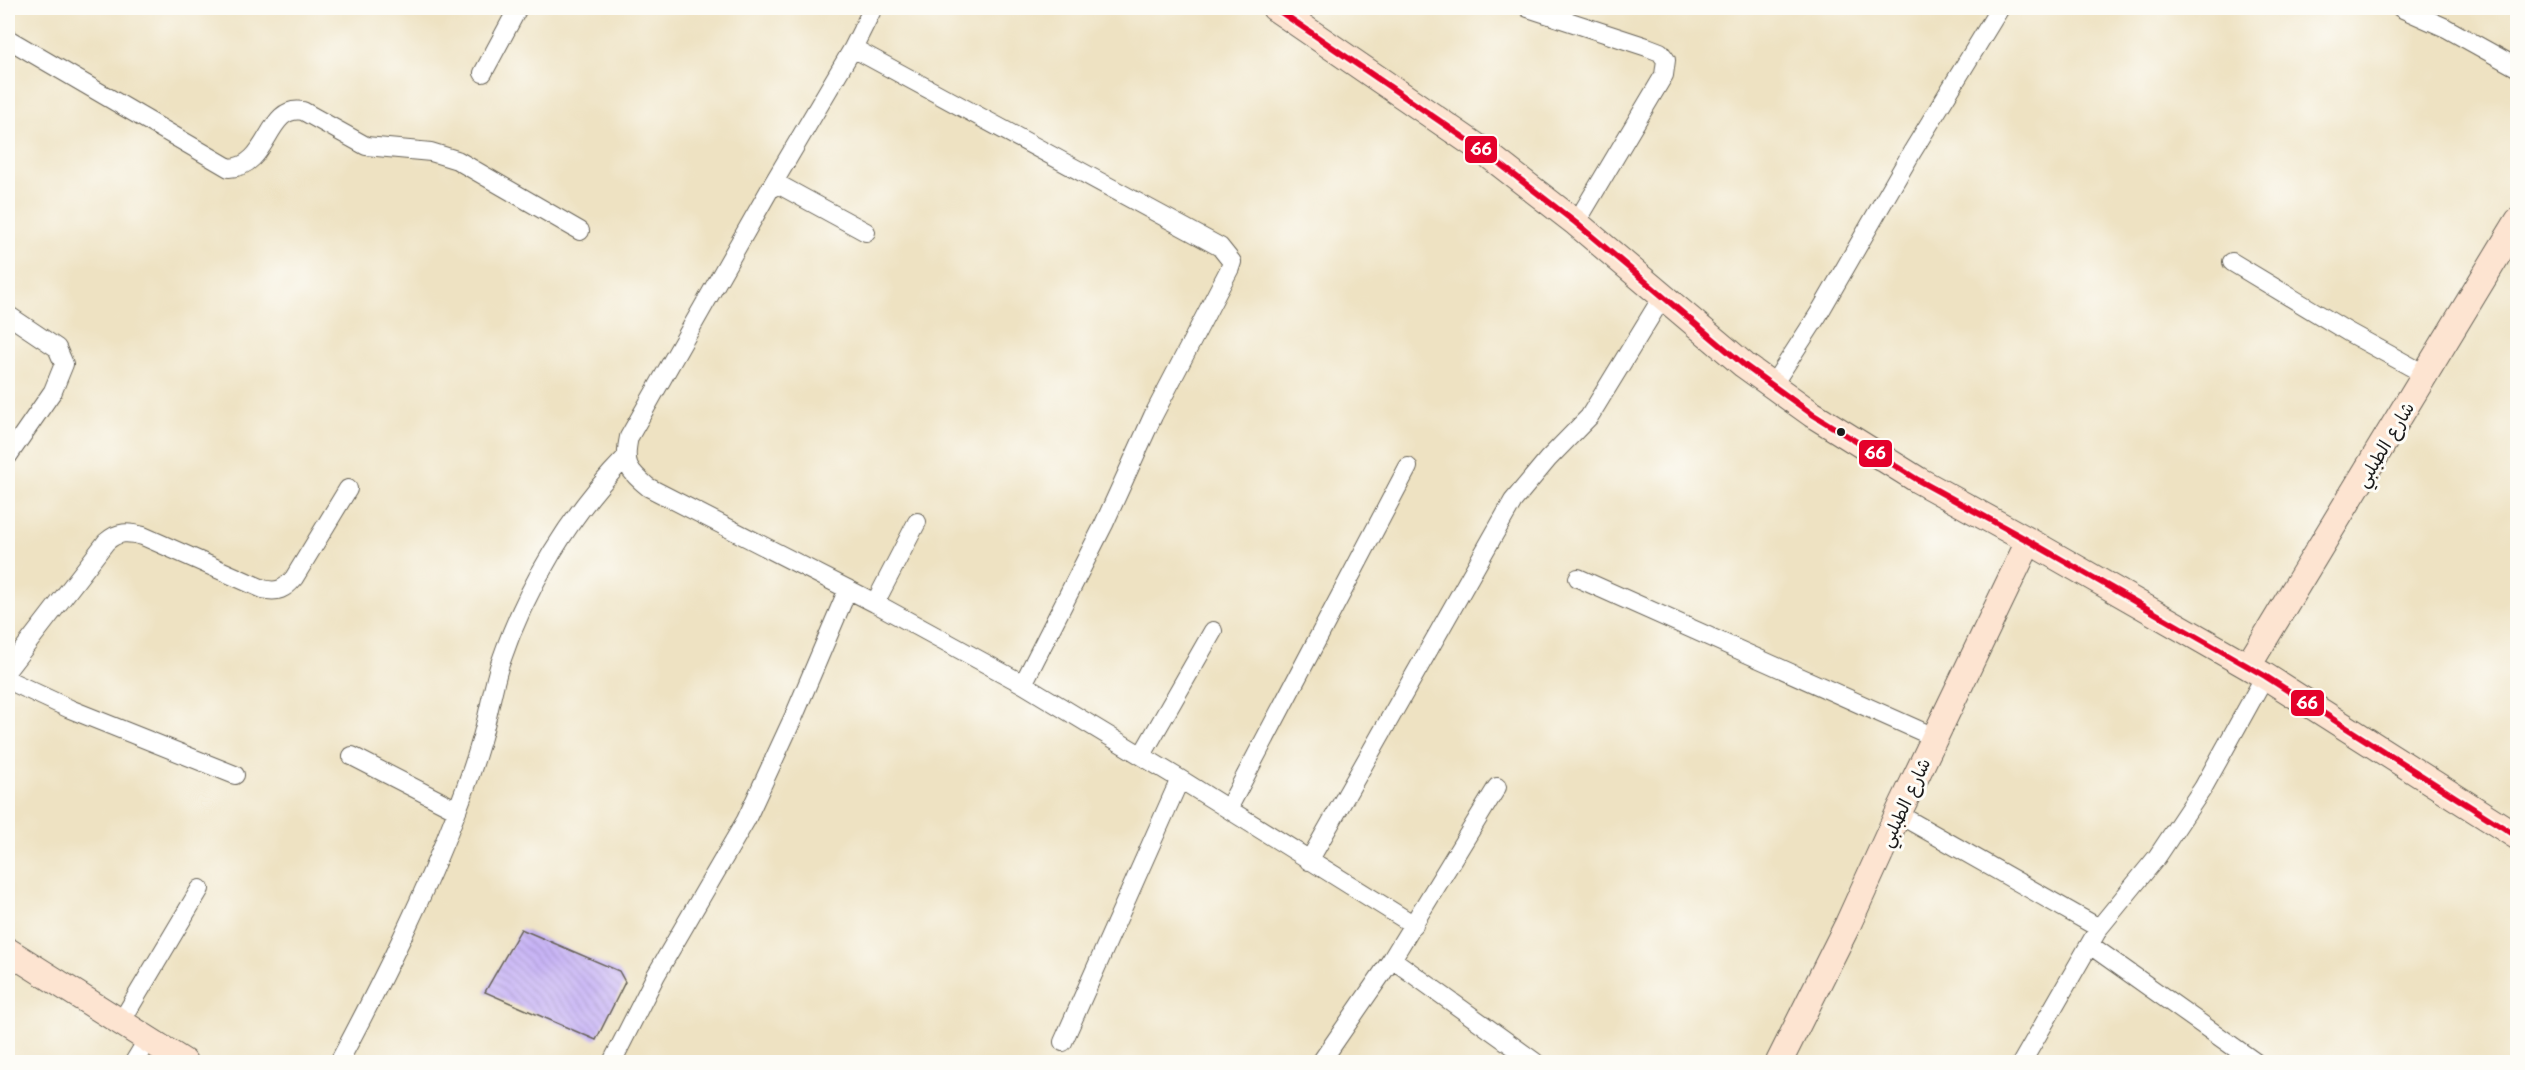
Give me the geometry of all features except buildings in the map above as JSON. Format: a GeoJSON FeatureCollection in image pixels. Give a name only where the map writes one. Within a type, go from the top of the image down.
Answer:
{"type":"FeatureCollection","features":[{"type":"Feature","properties":{"kind":"street"},"geometry":{"type":"LineString","coordinates":[[483,73],[518,8]]}},
{"type":"Feature","properties":{"kind":"street"},"geometry":{"type":"LineString","coordinates":[[873,8],[853,48],[629,437],[626,457],[629,469],[648,486],[875,603],[1023,684],[1228,808],[1414,925]]}},
{"type":"Feature","properties":{"kind":"street"},"geometry":{"type":"LineString","coordinates":[[1275,8],[1482,150],[1576,223],[1772,386],[1812,414],[1918,480],[2257,671],[2517,837]]}},
{"type":"Feature","properties":{"kind":"street"},"geometry":{"type":"LineString","coordinates":[[1528,8],[1639,44],[1660,52],[1666,60],[1664,75],[1576,223]]}},
{"type":"Feature","properties":{"kind":"street"},"geometry":{"type":"LineString","coordinates":[[1772,386],[1818,315],[1912,152],[2000,8]]}},
{"type":"Feature","properties":{"kind":"street"},"geometry":{"type":"LineString","coordinates":[[2401,8],[2446,28],[2517,68]]}},
{"type":"Feature","properties":{"kind":"street"},"geometry":{"type":"LineString","coordinates":[[8,39],[229,168],[238,168],[255,157],[281,116],[292,110],[303,111],[366,146],[438,153],[457,160],[580,231]]}},
{"type":"Feature","properties":{"kind":"street"},"geometry":{"type":"LineString","coordinates":[[853,48],[1220,248],[1232,262],[1023,684]]}},
{"type":"Feature","properties":{"kind":"street"},"geometry":{"type":"LineString","coordinates":[[774,182],[866,232]]}},
{"type":"Feature","properties":{"kind":"street","name":"شارع الطبلبي"},"geometry":{"type":"LineString","coordinates":[[2257,671],[2517,221]]}},
{"type":"Feature","properties":{"kind":"street"},"geometry":{"type":"LineString","coordinates":[[2232,262],[2348,333],[2426,375]]}},
{"type":"Feature","properties":{"kind":"street"},"geometry":{"type":"LineString","coordinates":[[1309,861],[1513,501],[1529,480],[1589,417],[1663,296]]}},
{"type":"Feature","properties":{"kind":"street"},"geometry":{"type":"LineString","coordinates":[[8,315],[57,348],[64,364],[53,391],[8,456]]}},
{"type":"Feature","properties":{"kind":"street"},"geometry":{"type":"LineString","coordinates":[[339,1062],[399,948],[457,810],[480,744],[501,663],[534,586],[578,512],[604,479],[626,457]]}},
{"type":"Feature","properties":{"kind":"street"},"geometry":{"type":"LineString","coordinates":[[1228,808],[1407,467]]}},
{"type":"Feature","properties":{"kind":"street"},"geometry":{"type":"LineString","coordinates":[[8,669],[106,542],[114,535],[122,532],[143,536],[263,589],[275,591],[283,588],[294,578],[348,489]]}},
{"type":"Feature","properties":{"kind":"street"},"geometry":{"type":"LineString","coordinates":[[875,603],[916,522]]}},
{"type":"Feature","properties":{"kind":"street","name":"شارع الطبلبي"},"geometry":{"type":"LineString","coordinates":[[1779,1062],[1848,924],[2029,541]]}},
{"type":"Feature","properties":{"kind":"street"},"geometry":{"type":"LineString","coordinates":[[1578,578],[1935,737]]}},
{"type":"Feature","properties":{"kind":"street"},"geometry":{"type":"LineString","coordinates":[[612,1062],[656,975],[746,820],[794,716],[848,589]]}},
{"type":"Feature","properties":{"kind":"street"},"geometry":{"type":"LineString","coordinates":[[1142,755],[1213,631]]}},
{"type":"Feature","properties":{"kind":"street"},"geometry":{"type":"LineString","coordinates":[[2022,1062],[2099,928],[2180,824],[2203,788],[2257,671]]}},
{"type":"Feature","properties":{"kind":"street"},"geometry":{"type":"LineString","coordinates":[[8,680],[70,709],[235,776]]}},
{"type":"Feature","properties":{"kind":"street"},"geometry":{"type":"LineString","coordinates":[[352,756],[457,810]]}},
{"type":"Feature","properties":{"kind":"street"},"geometry":{"type":"LineString","coordinates":[[1063,1042],[1180,779]]}},
{"type":"Feature","properties":{"kind":"street"},"geometry":{"type":"LineString","coordinates":[[1321,1062],[1414,925],[1497,788]]}},
{"type":"Feature","properties":{"kind":"street"},"geometry":{"type":"LineString","coordinates":[[1898,814],[2099,928]]}},
{"type":"Feature","properties":{"kind":"street"},"geometry":{"type":"LineString","coordinates":[[121,1022],[200,889]]}},
{"type":"Feature","properties":{"kind":"street"},"geometry":{"type":"LineString","coordinates":[[2090,945],[2255,1062]]}},
{"type":"Feature","properties":{"kind":"street"},"geometry":{"type":"LineString","coordinates":[[8,951],[184,1062]]}},
{"type":"Feature","properties":{"kind":"street"},"geometry":{"type":"LineString","coordinates":[[1392,959],[1535,1062]]}},
{"type":"Feature","properties":{"kind":"street"},"geometry":{"type":"LineString","coordinates":[[134,1062],[148,1039]]}},
{"type":"Feature","properties":{"kind":"transit line","name":"66"},"geometry":{"type":"LineString","coordinates":[[1275,8],[1482,150],[1576,223],[1744,365],[1812,414],[1918,480],[2265,676],[2518,837]]}}]}
